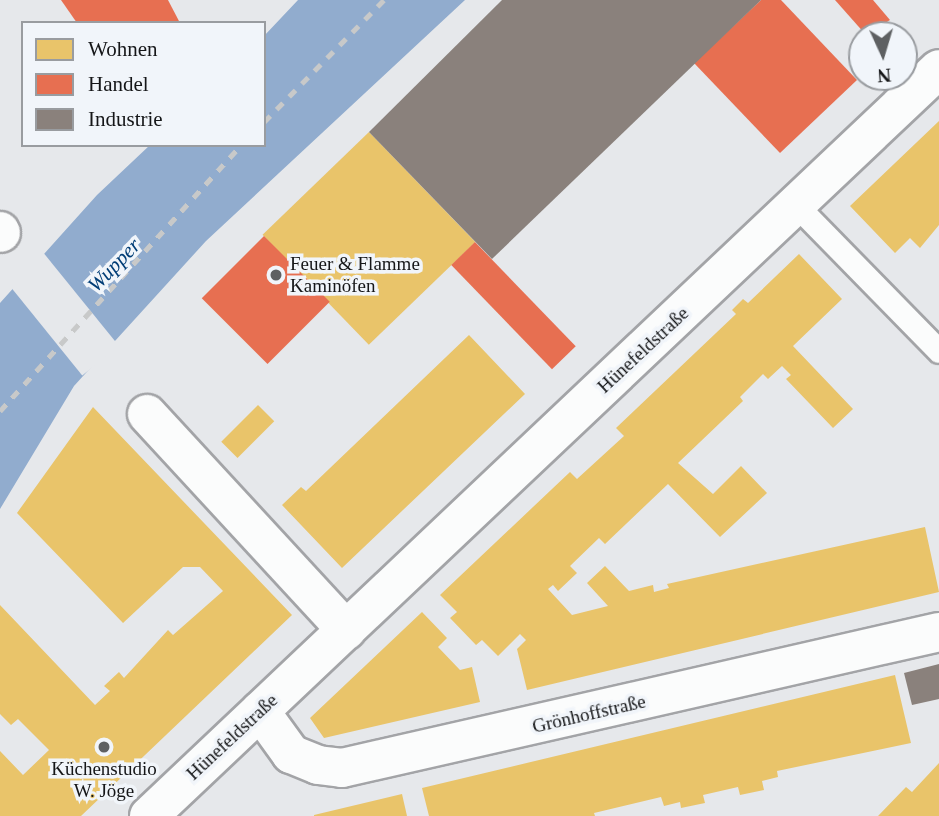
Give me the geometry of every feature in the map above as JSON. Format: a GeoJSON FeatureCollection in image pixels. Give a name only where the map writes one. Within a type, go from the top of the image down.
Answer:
{"type":"FeatureCollection","features":[{"type":"Feature","properties":{"kind":"street","name":"Hünefeldstraße"},"geometry":{"type":"LineString","coordinates":[[149,816],[939,69]]}},
{"type":"Feature","properties":{"kind":"street"},"geometry":{"type":"LineString","coordinates":[[147,414],[346,630]]}},
{"type":"Feature","properties":{"kind":"street","name":"Grönhoffstraße"},"geometry":{"type":"LineString","coordinates":[[260,711],[291,754],[318,765],[342,768],[939,632]]}},
{"type":"Feature","properties":{"kind":"lane"},"geometry":{"type":"LineString","coordinates":[[796,205],[939,351]]}},
{"type":"Feature","properties":{"kind":"water","name":"Wupper"},"geometry":{"type":"Polygon","coordinates":[[[298,0],[465,0],[206,241],[74,386],[0,509],[0,303],[97,195],[148,147],[266,147],[266,34],[298,0]]]}},
{"type":"Feature","properties":{"kind":"pier"},"geometry":{"type":"Polygon","coordinates":[[[42,251],[119,346],[82,375],[5,281],[42,251]]]}},
{"type":"Feature","properties":{"kind":"building: Wohnen"},"geometry":{"type":"Polygon","coordinates":[[[939,121],[939,225],[920,248],[910,238],[895,253],[850,206],[939,121]]]}},
{"type":"Feature","properties":{"kind":"building: Wohnen"},"geometry":{"type":"Polygon","coordinates":[[[369,132],[475,242],[369,345],[263,235],[369,132]]]}},
{"type":"Feature","properties":{"kind":"building: Wohnen"},"geometry":{"type":"Polygon","coordinates":[[[799,254],[842,299],[793,346],[853,409],[833,428],[786,379],[791,375],[782,366],[768,379],[763,374],[740,397],[743,401],[678,463],[713,494],[741,466],[767,493],[720,537],[668,484],[605,544],[599,538],[570,566],[577,573],[558,591],[553,585],[548,589],[572,615],[608,606],[587,583],[605,566],[629,591],[653,585],[654,592],[669,588],[667,584],[925,527],[939,592],[527,690],[517,649],[526,640],[520,634],[498,656],[482,640],[476,645],[450,618],[457,612],[440,595],[570,472],[577,479],[624,436],[616,428],[736,314],[732,310],[743,299],[748,303],[799,254]]]}},
{"type":"Feature","properties":{"kind":"building: Wohnen"},"geometry":{"type":"Polygon","coordinates":[[[469,335],[525,394],[342,568],[282,505],[301,487],[306,491],[469,335]]]}},
{"type":"Feature","properties":{"kind":"building: Wohnen"},"geometry":{"type":"Polygon","coordinates":[[[258,405],[274,421],[237,458],[221,442],[258,405]]]}},
{"type":"Feature","properties":{"kind":"building: Wohnen"},"geometry":{"type":"Polygon","coordinates":[[[93,407],[292,615],[81,816],[0,816],[0,751],[23,775],[49,750],[18,719],[11,725],[0,714],[0,605],[95,705],[110,691],[104,686],[119,672],[124,678],[168,630],[173,635],[223,591],[200,567],[183,567],[123,623],[17,513],[93,407]]]}},
{"type":"Feature","properties":{"kind":"building: Wohnen"},"geometry":{"type":"Polygon","coordinates":[[[422,612],[447,638],[438,647],[460,670],[472,667],[480,702],[324,738],[310,718],[422,612]]]}},
{"type":"Feature","properties":{"kind":"building: Wohnen"},"geometry":{"type":"Polygon","coordinates":[[[895,675],[911,743],[777,771],[778,777],[762,781],[764,790],[740,795],[738,787],[703,795],[705,803],[681,808],[680,802],[664,806],[661,797],[594,813],[595,816],[429,816],[422,788],[895,675]]]}},
{"type":"Feature","properties":{"kind":"building: Wohnen"},"geometry":{"type":"Polygon","coordinates":[[[939,763],[939,816],[878,816],[906,787],[912,792],[939,763]]]}},
{"type":"Feature","properties":{"kind":"building: Wohnen"},"geometry":{"type":"Polygon","coordinates":[[[402,794],[407,816],[314,816],[314,815],[402,794]]]}},
{"type":"Feature","properties":{"kind":"building: Handel"},"geometry":{"type":"Polygon","coordinates":[[[61,0],[168,0],[179,21],[76,21],[61,0]]]}},
{"type":"Feature","properties":{"kind":"building: Handel"},"geometry":{"type":"Polygon","coordinates":[[[761,0],[781,0],[848,71],[848,89],[780,153],[694,63],[761,0]]]}},
{"type":"Feature","properties":{"kind":"building: Handel"},"geometry":{"type":"Polygon","coordinates":[[[835,0],[873,0],[890,20],[888,21],[854,21],[835,0]]]}},
{"type":"Feature","properties":{"kind":"building: Handel"},"geometry":{"type":"Polygon","coordinates":[[[264,236],[330,302],[268,364],[202,298],[264,236]]]}},
{"type":"Feature","properties":{"kind":"building: Handel"},"geometry":{"type":"Polygon","coordinates":[[[475,242],[576,346],[552,369],[451,265],[475,242]]]}},
{"type":"Feature","properties":{"kind":"building: Industrie"},"geometry":{"type":"Polygon","coordinates":[[[502,0],[761,0],[492,259],[369,132],[502,0]]]}},
{"type":"Feature","properties":{"kind":"building: Industrie"},"geometry":{"type":"Polygon","coordinates":[[[939,664],[939,699],[912,705],[904,673],[939,664]]]}},
{"type":"Feature","properties":{"kind":"railway"},"geometry":{"type":"LineString","coordinates":[[266,120],[384,0]]}},
{"type":"Feature","properties":{"kind":"railway"},"geometry":{"type":"LineString","coordinates":[[0,411],[239,147]]}},
{"type":"Feature","properties":{"kind":"place","name":"Feuer & Flamme Kaminöfen"},"geometry":{"type":"Point","coordinates":[276,275]}},
{"type":"Feature","properties":{"kind":"place","name":"Küchenstudio W. Jöge"},"geometry":{"type":"Point","coordinates":[104,747]}}]}
